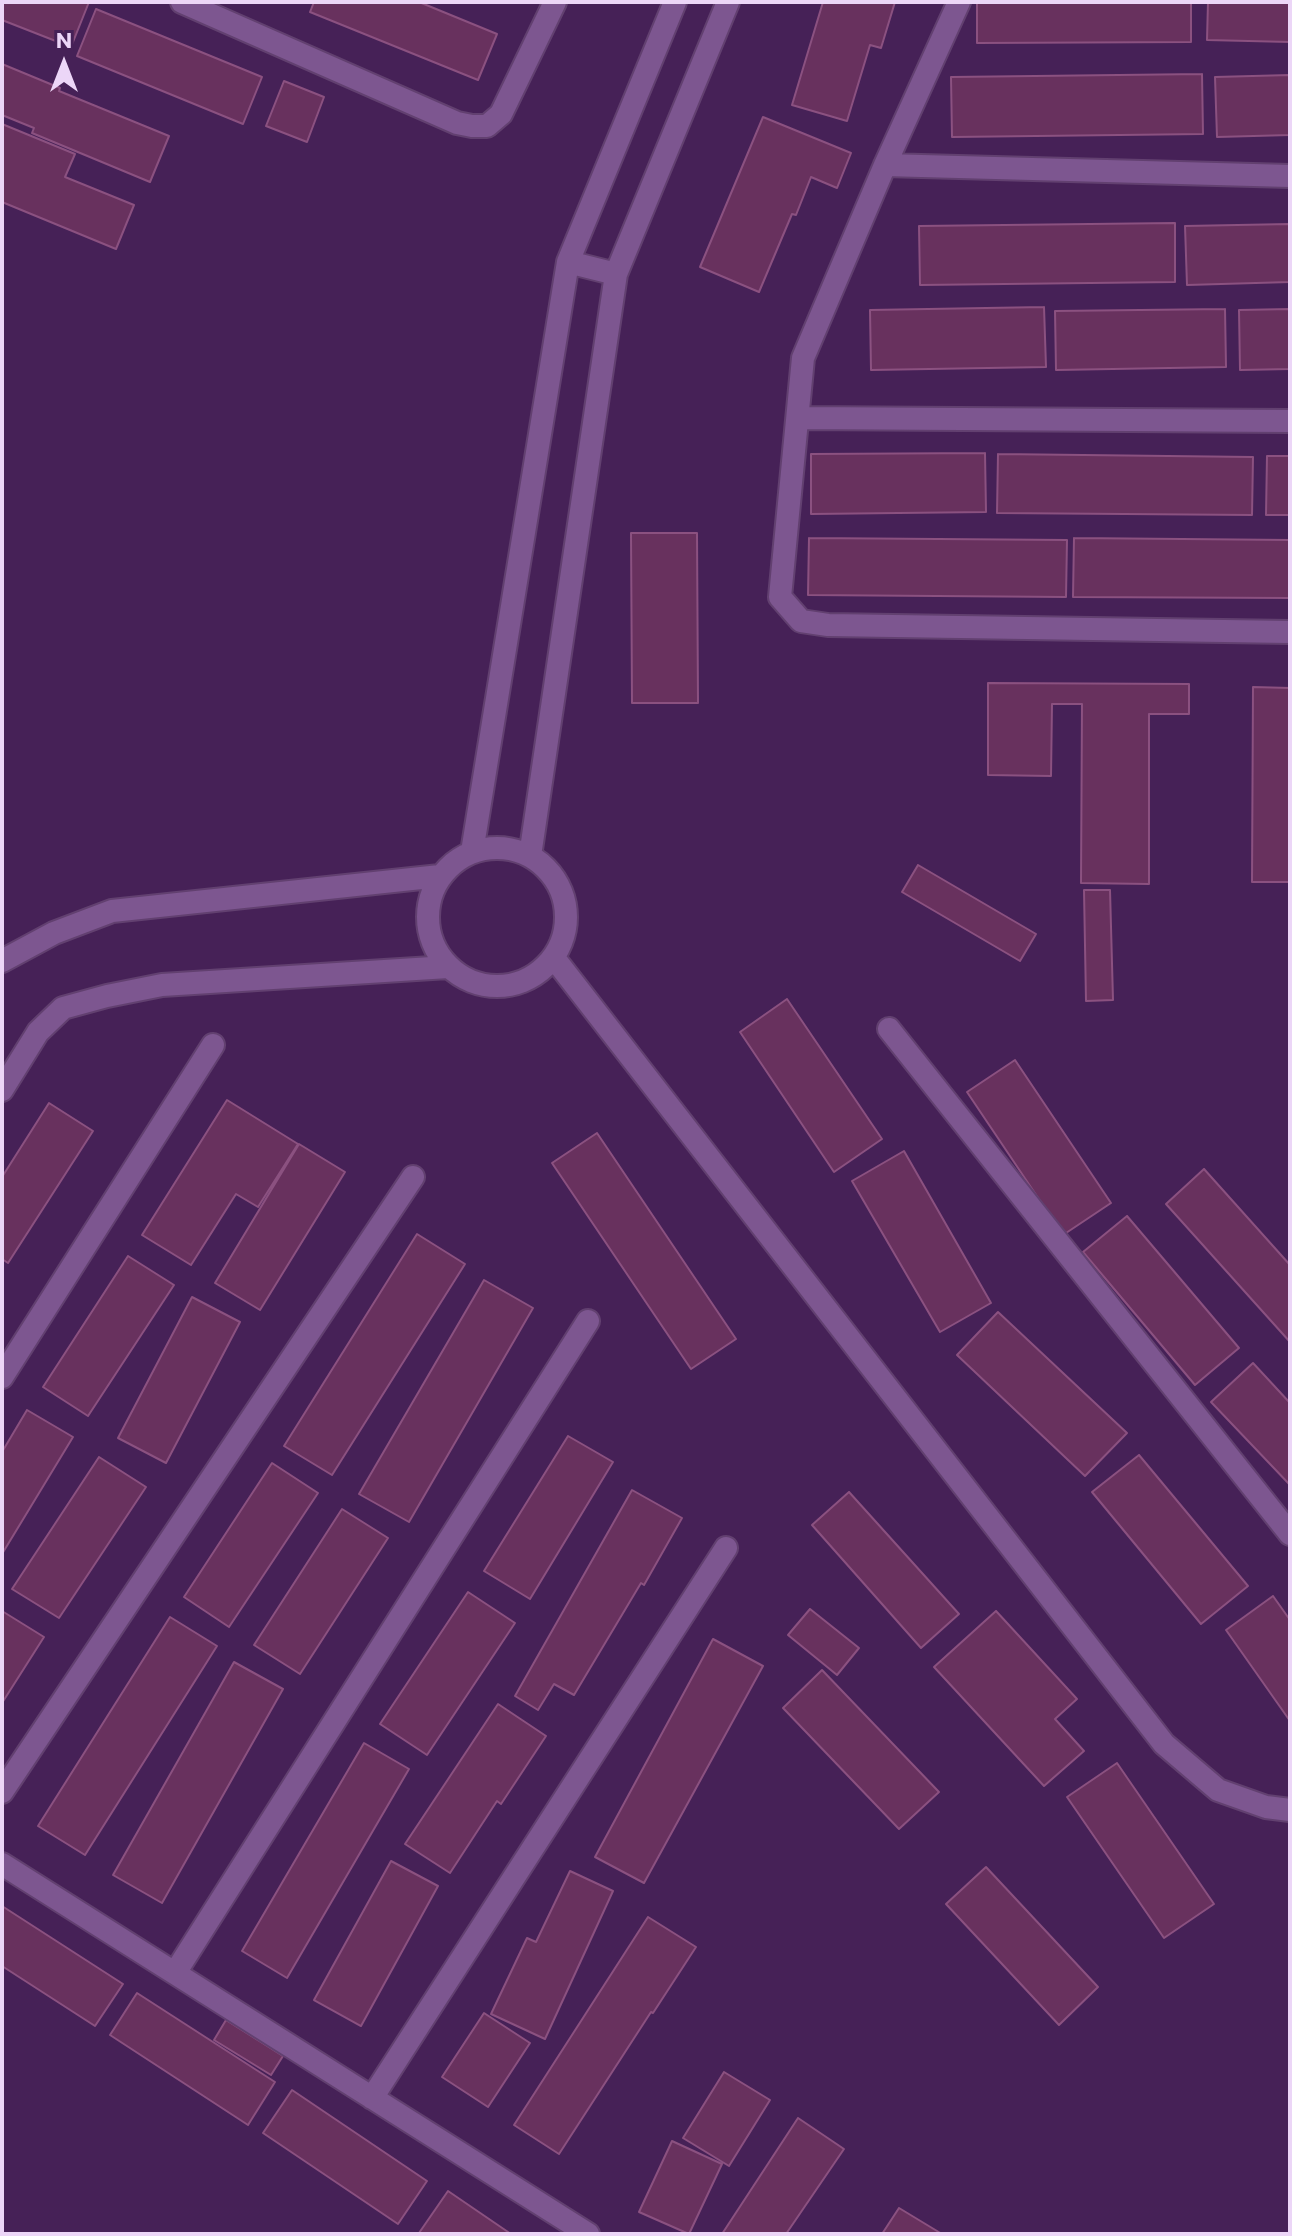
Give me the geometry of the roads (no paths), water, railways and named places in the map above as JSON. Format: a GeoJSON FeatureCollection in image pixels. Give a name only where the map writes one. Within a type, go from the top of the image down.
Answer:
{"type":"FeatureCollection","features":[{"type":"Feature","properties":{"kind":"street"},"geometry":{"type":"LineString","coordinates":[[182,2],[457,123],[472,126],[487,126],[501,114],[555,2]]}},
{"type":"Feature","properties":{"kind":"street"},"geometry":{"type":"LineString","coordinates":[[472,852],[568,262],[675,2]]}},
{"type":"Feature","properties":{"kind":"street"},"geometry":{"type":"LineString","coordinates":[[530,856],[616,274],[728,2]]}},
{"type":"Feature","properties":{"kind":"street"},"geometry":{"type":"LineString","coordinates":[[959,2],[803,358],[780,597],[801,621],[828,625],[1290,632]]}},
{"type":"Feature","properties":{"kind":"street"},"geometry":{"type":"LineString","coordinates":[[885,165],[1290,176]]}},
{"type":"Feature","properties":{"kind":"street"},"geometry":{"type":"LineString","coordinates":[[568,262],[616,274]]}},
{"type":"Feature","properties":{"kind":"street"},"geometry":{"type":"LineString","coordinates":[[798,418],[1290,421]]}},
{"type":"Feature","properties":{"kind":"street"},"geometry":{"type":"LineString","coordinates":[[491,848],[511,849],[530,856],[546,867],[558,883],[565,901],[567,921],[563,940],[554,958],[540,973],[523,982],[483,986],[464,979],[448,967],[436,951],[429,933],[427,913],[431,894],[440,876],[454,862],[472,852],[491,848]]}},
{"type":"Feature","properties":{"kind":"street"},"geometry":{"type":"LineString","coordinates":[[2,961],[54,933],[112,911],[440,876]]}},
{"type":"Feature","properties":{"kind":"street"},"geometry":{"type":"LineString","coordinates":[[554,958],[1164,1744],[1218,1790],[1266,1807],[1290,1810]]}},
{"type":"Feature","properties":{"kind":"street"},"geometry":{"type":"LineString","coordinates":[[2,1090],[38,1032],[63,1008],[162,985],[448,967]]}},
{"type":"Feature","properties":{"kind":"street"},"geometry":{"type":"LineString","coordinates":[[889,1029],[1290,1534]]}},
{"type":"Feature","properties":{"kind":"street"},"geometry":{"type":"LineString","coordinates":[[2,1377],[213,1045]]}},
{"type":"Feature","properties":{"kind":"street"},"geometry":{"type":"LineString","coordinates":[[2,1792],[413,1177]]}},
{"type":"Feature","properties":{"kind":"street"},"geometry":{"type":"LineString","coordinates":[[175,1973],[588,1321]]}},
{"type":"Feature","properties":{"kind":"street"},"geometry":{"type":"LineString","coordinates":[[372,2098],[726,1548]]}},
{"type":"Feature","properties":{"kind":"street"},"geometry":{"type":"LineString","coordinates":[[2,1864],[588,2234]]}}]}
